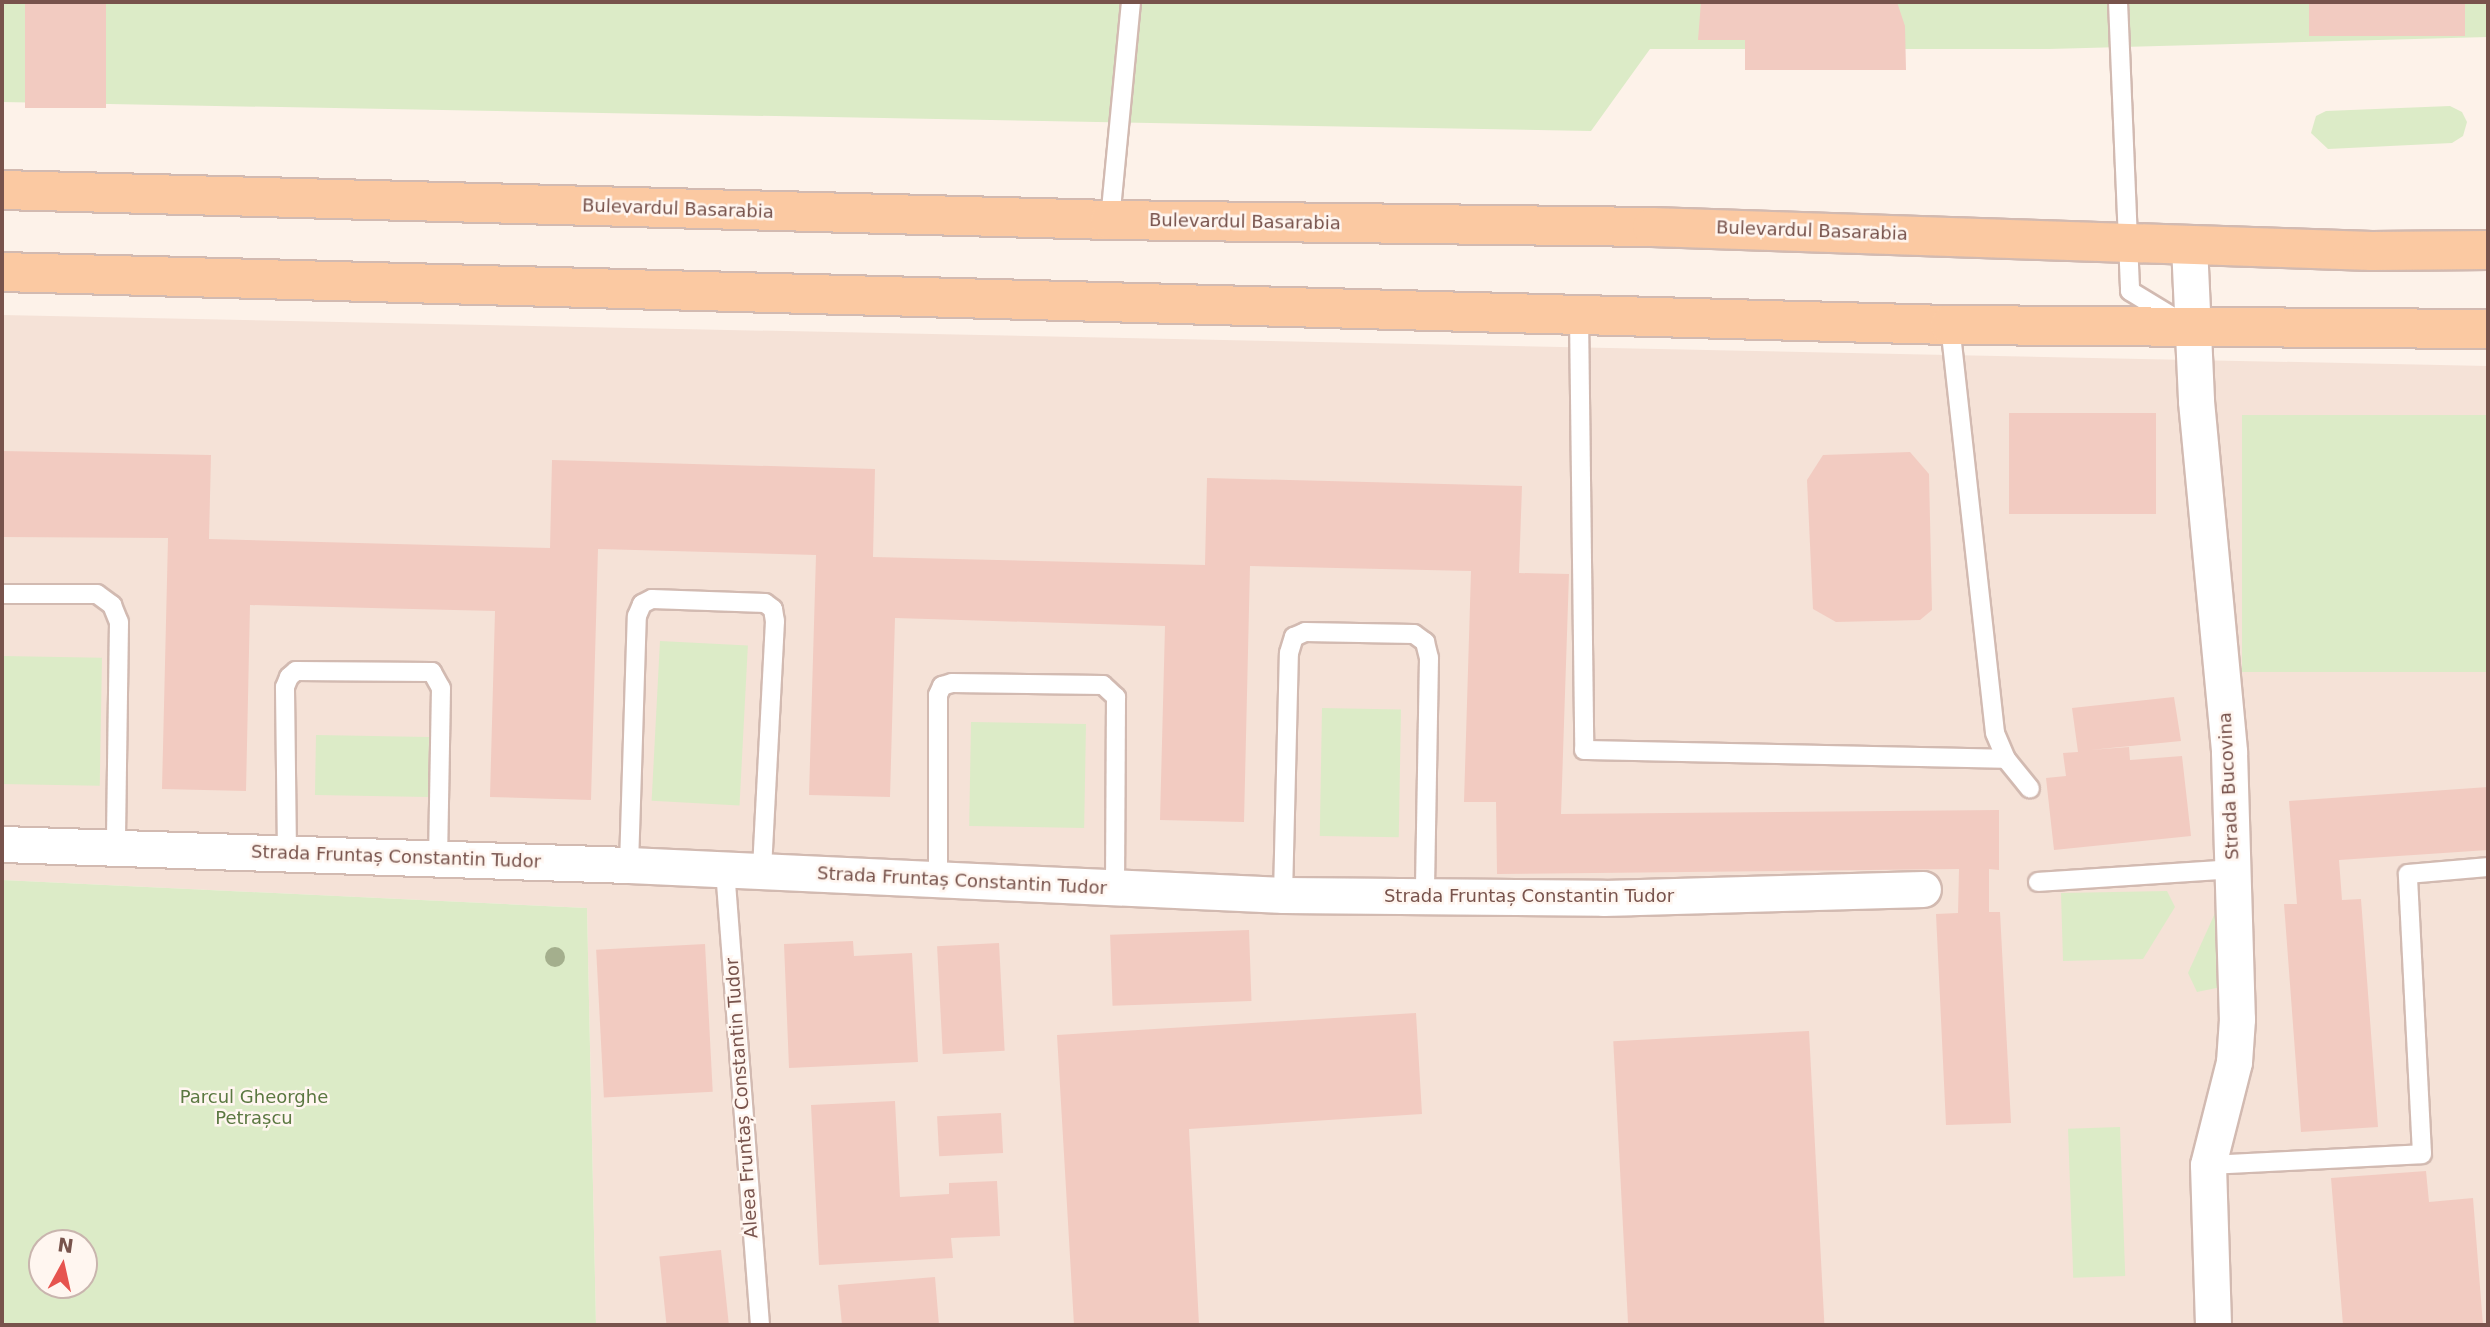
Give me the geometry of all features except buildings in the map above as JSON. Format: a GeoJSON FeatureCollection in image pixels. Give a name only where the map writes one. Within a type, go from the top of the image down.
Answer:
{"type":"FeatureCollection","features":[{"type":"Feature","properties":{"kind":"main road","name":"Bulevardul Basarabia"},"geometry":{"type":"LineString","coordinates":[[2,190],[1110,220],[1652,227],[2189,245],[2488,250]]}},
{"type":"Feature","properties":{"kind":"main road"},"geometry":{"type":"LineString","coordinates":[[2,272],[1950,325],[2488,329]]}},
{"type":"Feature","properties":{"kind":"street","name":"Strada Bucovina"},"geometry":{"type":"LineString","coordinates":[[2189,245],[2191,328],[2230,752],[2234,880],[2234,1062],[2208,1166],[2213,1325]]}},
{"type":"Feature","properties":{"kind":"street","name":"Strada Fruntaș Constantin Tudor"},"geometry":{"type":"LineString","coordinates":[[2,844],[629,865],[1283,895],[1425,898],[1923,889]]}},
{"type":"Feature","properties":{"kind":"lane"},"geometry":{"type":"LineString","coordinates":[[1110,220],[1131,2]]}},
{"type":"Feature","properties":{"kind":"lane"},"geometry":{"type":"LineString","coordinates":[[2118,2],[2130,291],[2191,328]]}},
{"type":"Feature","properties":{"kind":"lane"},"geometry":{"type":"LineString","coordinates":[[1579,315],[1584,750],[2006,759]]}},
{"type":"Feature","properties":{"kind":"lane"},"geometry":{"type":"LineString","coordinates":[[1950,325],[1995,733],[2006,759],[2030,789]]}},
{"type":"Feature","properties":{"kind":"lane"},"geometry":{"type":"LineString","coordinates":[[2,594],[97,594],[112,605],[119,622],[116,848]]}},
{"type":"Feature","properties":{"kind":"lane"},"geometry":{"type":"LineString","coordinates":[[629,865],[637,616],[642,604],[652,599],[765,603],[773,609],[775,621],[762,872]]}},
{"type":"Feature","properties":{"kind":"lane"},"geometry":{"type":"LineString","coordinates":[[1283,895],[1289,653],[1294,637],[1306,632],[1414,634],[1425,642],[1429,658],[1425,898]]}},
{"type":"Feature","properties":{"kind":"lane"},"geometry":{"type":"LineString","coordinates":[[287,853],[285,687],[289,677],[296,671],[432,673],[441,688],[438,858]]}},
{"type":"Feature","properties":{"kind":"lane"},"geometry":{"type":"LineString","coordinates":[[938,880],[938,695],[942,686],[951,683],[1103,685],[1116,697],[1115,888]]}},
{"type":"Feature","properties":{"kind":"lane"},"geometry":{"type":"LineString","coordinates":[[2208,1166],[2423,1154],[2408,874],[2488,867]]}},
{"type":"Feature","properties":{"kind":"lane","name":"Aleea Fruntaș Constantin Tudor"},"geometry":{"type":"LineString","coordinates":[[725,870],[760,1325]]}},
{"type":"Feature","properties":{"kind":"lane"},"geometry":{"type":"LineString","coordinates":[[2038,882],[2234,880]]}},
{"type":"Feature","properties":{"kind":"shaded area"},"geometry":{"type":"Polygon","coordinates":[[[2,315],[2488,366],[2488,1325],[596,1325],[587,908],[2,880],[2,315]]]}},
{"type":"Feature","properties":{"kind":"green space"},"geometry":{"type":"Polygon","coordinates":[[[2,2],[2488,2],[2488,37],[2049,49],[1650,49],[1591,131],[2,102],[2,2]]]}},
{"type":"Feature","properties":{"kind":"green space"},"geometry":{"type":"Polygon","coordinates":[[[2450,106],[2462,112],[2467,122],[2463,136],[2452,143],[2328,149],[2311,133],[2316,116],[2326,111],[2450,106]]]}},
{"type":"Feature","properties":{"kind":"green space"},"geometry":{"type":"Polygon","coordinates":[[[2242,415],[2488,415],[2488,672],[2242,672],[2242,415]]]}},
{"type":"Feature","properties":{"kind":"green space"},"geometry":{"type":"Polygon","coordinates":[[[660,641],[748,646],[740,805],[652,801],[660,641]]]}},
{"type":"Feature","properties":{"kind":"green space"},"geometry":{"type":"Polygon","coordinates":[[[3,656],[102,658],[100,786],[2,784],[3,656]]]}},
{"type":"Feature","properties":{"kind":"green space"},"geometry":{"type":"Polygon","coordinates":[[[1322,708],[1401,709],[1399,837],[1320,836],[1322,708]]]}},
{"type":"Feature","properties":{"kind":"green space"},"geometry":{"type":"Polygon","coordinates":[[[971,722],[1086,724],[1084,828],[969,826],[971,722]]]}},
{"type":"Feature","properties":{"kind":"green space"},"geometry":{"type":"Polygon","coordinates":[[[316,735],[429,737],[428,797],[315,795],[316,735]]]}},
{"type":"Feature","properties":{"kind":"green space","name":"Parcul Gheorghe Petrașcu"},"geometry":{"type":"Polygon","coordinates":[[[2,880],[587,908],[596,1325],[2,1325],[2,880]]]}},
{"type":"Feature","properties":{"kind":"green space"},"geometry":{"type":"Polygon","coordinates":[[[2167,891],[2175,907],[2143,959],[2063,961],[2061,893],[2167,891]]]}},
{"type":"Feature","properties":{"kind":"green space"},"geometry":{"type":"Polygon","coordinates":[[[2220,902],[2226,986],[2197,992],[2188,973],[2220,902]]]}},
{"type":"Feature","properties":{"kind":"green space"},"geometry":{"type":"Polygon","coordinates":[[[2120,1127],[2125,1276],[2073,1278],[2068,1129],[2120,1127]]]}}]}
